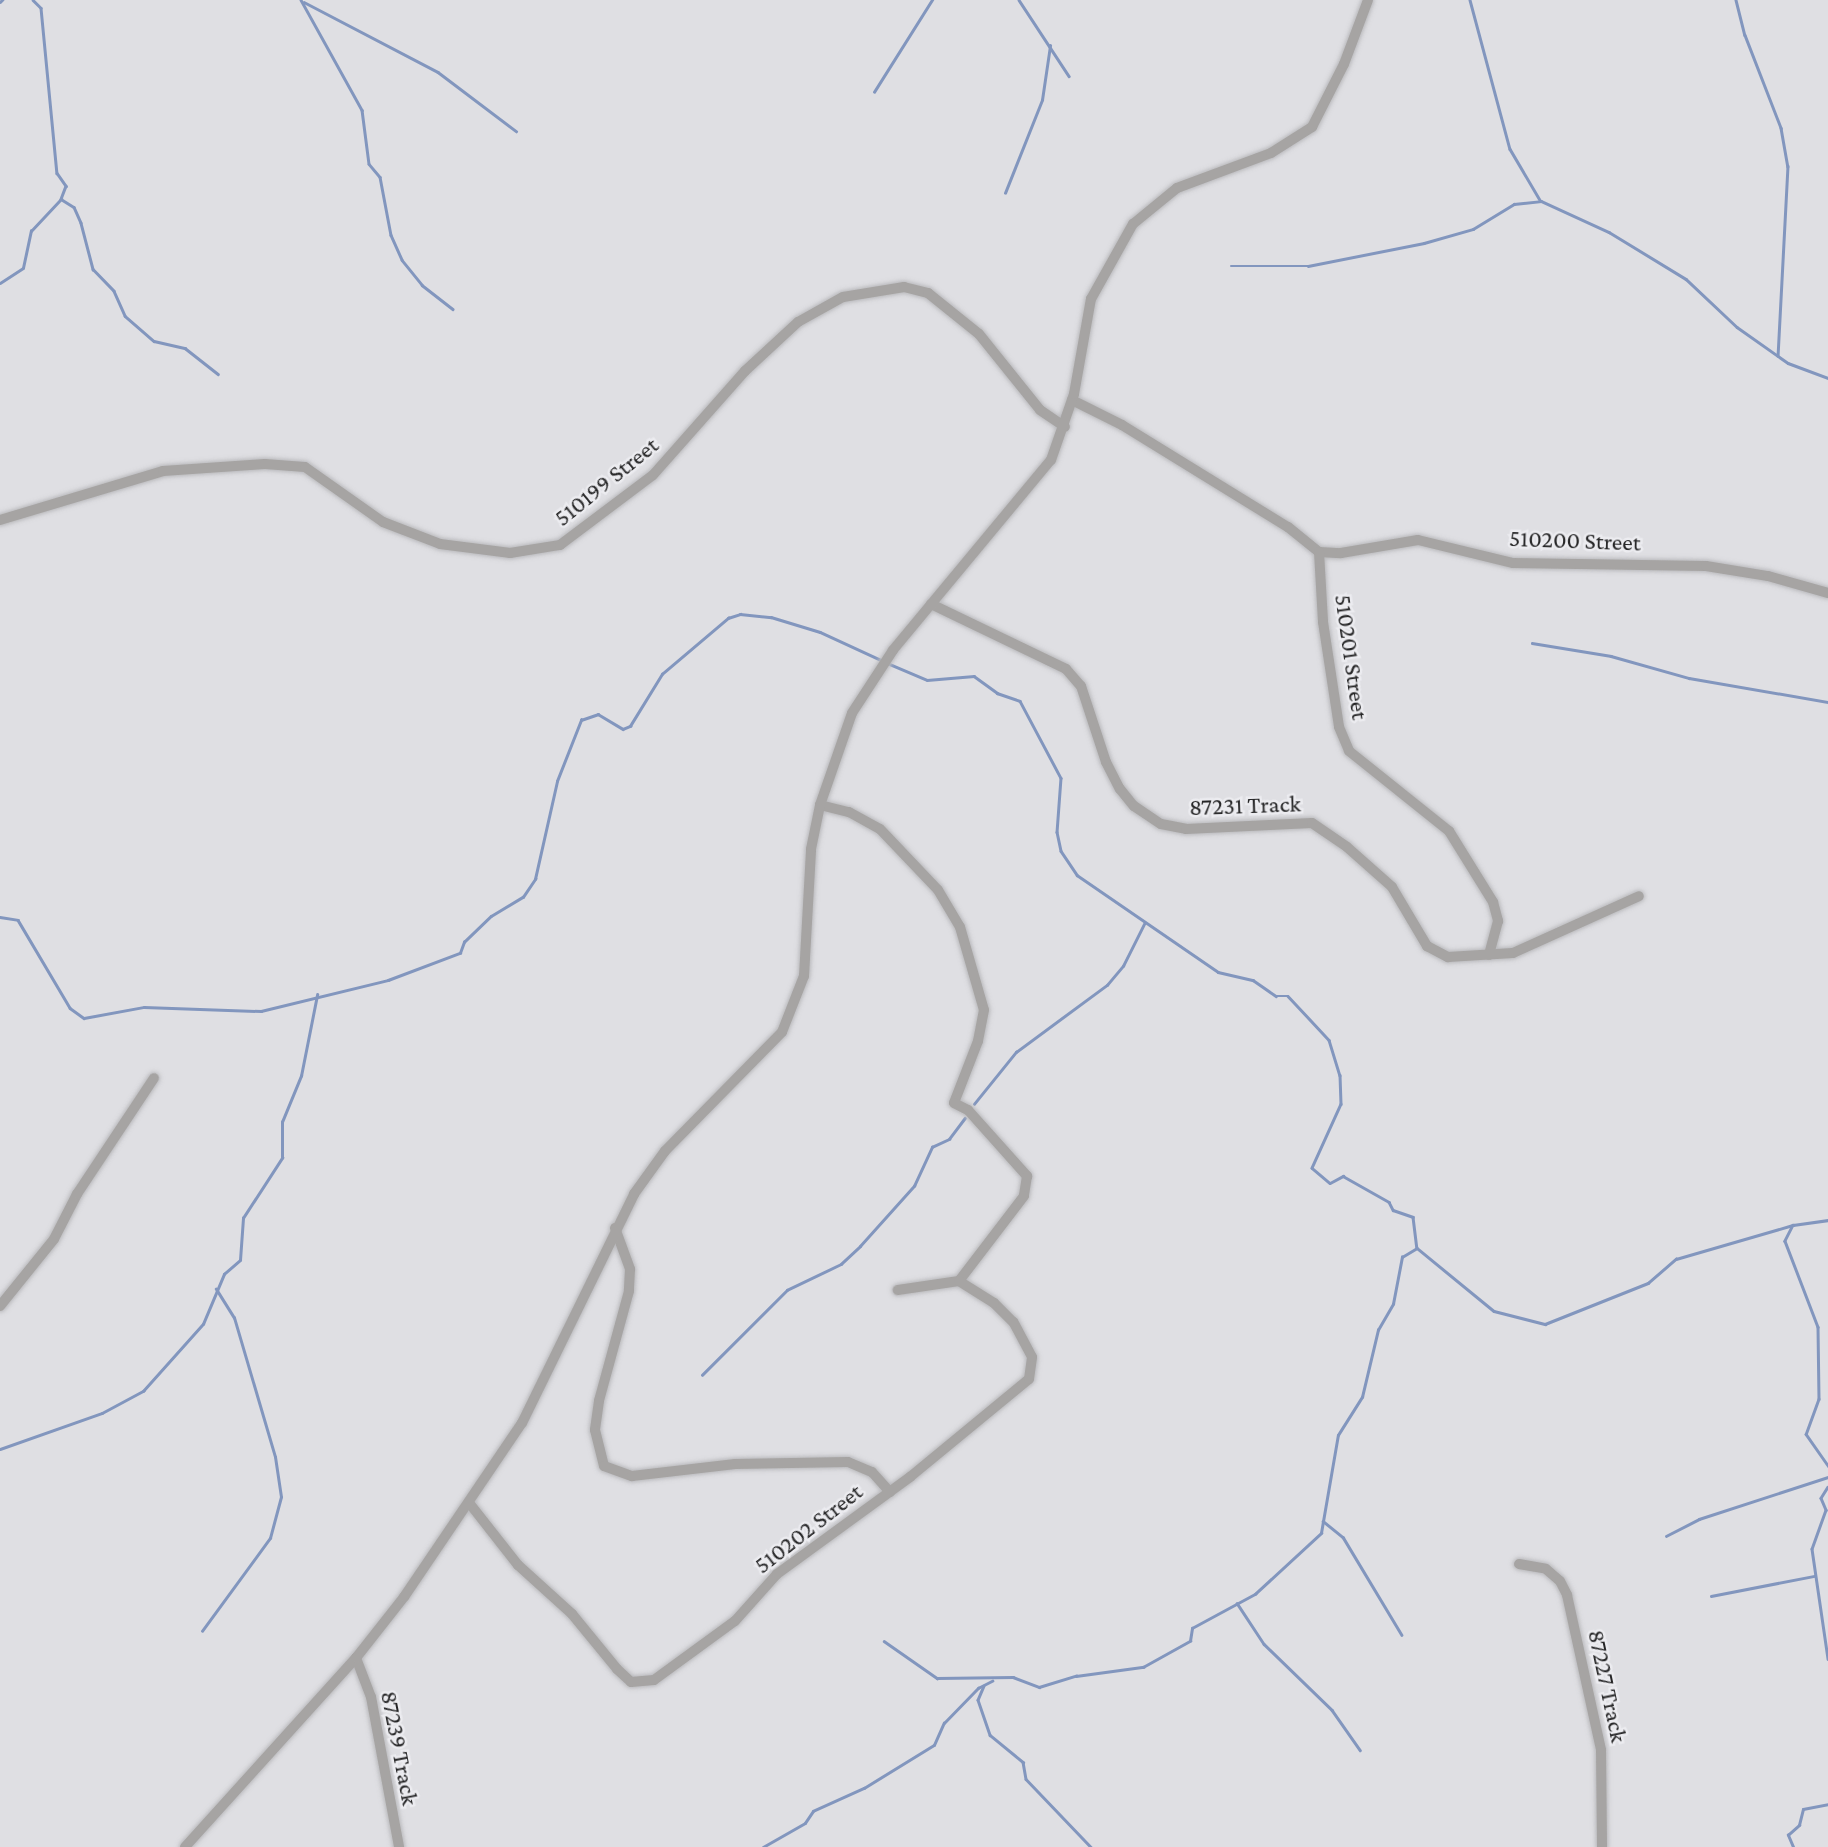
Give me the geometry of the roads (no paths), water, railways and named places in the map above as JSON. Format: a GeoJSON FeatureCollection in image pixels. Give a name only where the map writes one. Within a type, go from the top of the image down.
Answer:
{"type":"FeatureCollection","features":[{"type":"Feature","properties":{"kind":"street"},"geometry":{"type":"LineString","coordinates":[[185,1847],[356,1658],[470,1504],[522,1423],[615,1228],[665,1151],[782,1032],[804,976],[811,849],[820,805],[852,713],[893,650],[1015,508],[1051,460],[1065,427],[1072,400],[1091,299],[1133,224],[1177,188],[1271,153],[1312,127],[1344,64],[1368,0]]}},
{"type":"Feature","properties":{"kind":"street","name":"510199 Street"},"geometry":{"type":"LineString","coordinates":[[0,520],[163,471],[265,464],[305,467],[383,522],[440,544],[509,553],[560,545],[653,475],[745,370],[798,322],[843,297],[904,287],[928,293],[979,334],[1040,410],[1065,427]]}},
{"type":"Feature","properties":{"kind":"street"},"geometry":{"type":"LineString","coordinates":[[1072,400],[1122,425],[1288,527],[1319,552]]}},
{"type":"Feature","properties":{"kind":"street","name":"510200 Street"},"geometry":{"type":"LineString","coordinates":[[1319,552],[1341,553],[1418,540],[1513,563],[1706,566],[1768,576],[1828,593]]}},
{"type":"Feature","properties":{"kind":"street","name":"510201 Street"},"geometry":{"type":"LineString","coordinates":[[1319,552],[1323,622],[1339,727],[1349,751],[1448,831],[1493,902],[1498,921],[1489,955]]}},
{"type":"Feature","properties":{"kind":"street","name":"87231 Track"},"geometry":{"type":"LineString","coordinates":[[931,604],[1066,669],[1081,686],[1106,762],[1134,806],[1161,824],[1186,829],[1312,823],[1347,847],[1392,887],[1427,946],[1448,957],[1513,953],[1639,896]]}},
{"type":"Feature","properties":{"kind":"street"},"geometry":{"type":"LineString","coordinates":[[820,805],[849,812],[870,823],[904,852],[938,890],[960,927],[976,972],[984,1010],[978,1041],[954,1103],[968,1110],[1027,1176],[1024,1196],[959,1281],[898,1290]]}},
{"type":"Feature","properties":{"kind":"street"},"geometry":{"type":"LineString","coordinates":[[0,1306],[54,1240],[77,1194],[154,1078]]}},
{"type":"Feature","properties":{"kind":"street"},"geometry":{"type":"LineString","coordinates":[[615,1228],[630,1269],[629,1291],[599,1401],[595,1430],[604,1466],[632,1476],[735,1464],[848,1462],[872,1472],[890,1492]]}},
{"type":"Feature","properties":{"kind":"street","name":"510202 Street"},"geometry":{"type":"LineString","coordinates":[[470,1504],[518,1565],[572,1614],[631,1682],[654,1679],[683,1662],[735,1621],[777,1574],[890,1492],[1028,1378],[1032,1357],[1013,1322],[995,1303],[959,1281]]}},
{"type":"Feature","properties":{"kind":"street","name":"87227 Track"},"geometry":{"type":"LineString","coordinates":[[1519,1564],[1546,1570],[1560,1581],[1567,1595],[1601,1750],[1602,1847]]}},
{"type":"Feature","properties":{"kind":"street","name":"87239 Track"},"geometry":{"type":"LineString","coordinates":[[356,1658],[371,1697],[399,1847]]}},
{"type":"Feature","properties":{"kind":"waterway"},"geometry":{"type":"LineString","coordinates":[[33,0],[41,8],[57,173],[66,186],[61,199],[74,207],[93,269],[114,291],[125,316],[154,341],[185,348],[218,374]]}},
{"type":"Feature","properties":{"kind":"waterway"},"geometry":{"type":"LineString","coordinates":[[301,0],[362,110],[369,164],[380,177],[391,235],[402,260],[422,285],[453,309]]}},
{"type":"Feature","properties":{"kind":"waterway"},"geometry":{"type":"LineString","coordinates":[[874,92],[932,0]]}},
{"type":"Feature","properties":{"kind":"waterway"},"geometry":{"type":"LineString","coordinates":[[1019,0],[1069,76]]}},
{"type":"Feature","properties":{"kind":"waterway"},"geometry":{"type":"LineString","coordinates":[[1470,0],[1510,149],[1540,200]]}},
{"type":"Feature","properties":{"kind":"waterway"},"geometry":{"type":"LineString","coordinates":[[1736,0],[1745,35],[1781,128],[1788,166],[1778,356]]}},
{"type":"Feature","properties":{"kind":"waterway"},"geometry":{"type":"LineString","coordinates":[[304,2],[438,72],[516,131]]}},
{"type":"Feature","properties":{"kind":"waterway"},"geometry":{"type":"LineString","coordinates":[[1005,193],[1042,100],[1050,46]]}},
{"type":"Feature","properties":{"kind":"waterway"},"geometry":{"type":"LineString","coordinates":[[0,283],[23,268],[31,231],[61,199]]}},
{"type":"Feature","properties":{"kind":"waterway"},"geometry":{"type":"LineString","coordinates":[[1231,266],[1308,266],[1424,243],[1473,229],[1514,204],[1541,201],[1609,232],[1686,279],[1737,327],[1788,363],[1828,378]]}},
{"type":"Feature","properties":{"kind":"waterway"},"geometry":{"type":"LineString","coordinates":[[0,917],[18,920],[70,1008],[84,1018],[144,1007],[261,1011],[388,980],[460,953],[464,942],[491,916],[523,897],[535,879],[557,781],[581,720],[598,714],[623,729],[630,726],[662,674],[728,618],[740,614],[771,617],[820,632],[881,660]]}},
{"type":"Feature","properties":{"kind":"waterway"},"geometry":{"type":"LineString","coordinates":[[1532,643],[1611,656],[1689,678],[1828,702]]}},
{"type":"Feature","properties":{"kind":"waterway"},"geometry":{"type":"LineString","coordinates":[[887,663],[927,680],[974,676],[997,693],[1020,701],[1061,778],[1057,832],[1061,851],[1077,875],[1218,972],[1253,980],[1276,996],[1288,996],[1329,1040],[1340,1075],[1341,1104],[1312,1168],[1330,1183],[1343,1176],[1389,1202],[1393,1210],[1413,1217],[1417,1248],[1494,1311],[1545,1324],[1648,1283],[1676,1259],[1793,1225],[1828,1220]]}},
{"type":"Feature","properties":{"kind":"waterway"},"geometry":{"type":"LineString","coordinates":[[974,1104],[1016,1052],[1107,985],[1123,966],[1144,924]]}},
{"type":"Feature","properties":{"kind":"waterway"},"geometry":{"type":"LineString","coordinates":[[0,1449],[102,1413],[143,1391],[203,1324],[224,1274],[240,1260],[243,1218],[282,1158],[282,1122],[301,1076],[317,995]]}},
{"type":"Feature","properties":{"kind":"waterway"},"geometry":{"type":"LineString","coordinates":[[702,1375],[787,1290],[841,1264],[860,1246],[914,1186],[932,1147],[949,1139],[965,1118]]}},
{"type":"Feature","properties":{"kind":"waterway"},"geometry":{"type":"LineString","coordinates":[[1793,1225],[1785,1241],[1818,1327],[1819,1399],[1806,1434],[1828,1466]]}},
{"type":"Feature","properties":{"kind":"waterway"},"geometry":{"type":"LineString","coordinates":[[884,1641],[937,1678],[1013,1677],[1039,1687],[1076,1676],[1143,1667],[1190,1641],[1192,1628],[1255,1594],[1321,1533],[1338,1435],[1362,1397],[1378,1330],[1393,1304],[1402,1257],[1417,1248]]}},
{"type":"Feature","properties":{"kind":"waterway"},"geometry":{"type":"LineString","coordinates":[[202,1631],[270,1538],[281,1497],[275,1457],[234,1318],[216,1289]]}},
{"type":"Feature","properties":{"kind":"waterway"},"geometry":{"type":"LineString","coordinates":[[1666,1536],[1699,1519],[1828,1477]]}},
{"type":"Feature","properties":{"kind":"waterway"},"geometry":{"type":"LineString","coordinates":[[1828,1487],[1821,1498],[1826,1510],[1812,1549],[1828,1659]]}},
{"type":"Feature","properties":{"kind":"waterway"},"geometry":{"type":"LineString","coordinates":[[1323,1521],[1343,1537],[1402,1635]]}},
{"type":"Feature","properties":{"kind":"waterway"},"geometry":{"type":"LineString","coordinates":[[1711,1596],[1814,1576]]}},
{"type":"Feature","properties":{"kind":"waterway"},"geometry":{"type":"LineString","coordinates":[[1237,1603],[1264,1644],[1332,1710],[1360,1750]]}},
{"type":"Feature","properties":{"kind":"waterway"},"geometry":{"type":"LineString","coordinates":[[763,1847],[805,1823],[813,1811],[864,1788],[934,1745],[944,1723],[978,1688],[992,1681]]}},
{"type":"Feature","properties":{"kind":"waterway"},"geometry":{"type":"LineString","coordinates":[[984,1686],[978,1700],[990,1735],[1023,1762],[1026,1779],[1091,1847]]}},
{"type":"Feature","properties":{"kind":"waterway"},"geometry":{"type":"LineString","coordinates":[[1793,1847],[1788,1835],[1799,1825],[1803,1809],[1828,1804]]}}]}
